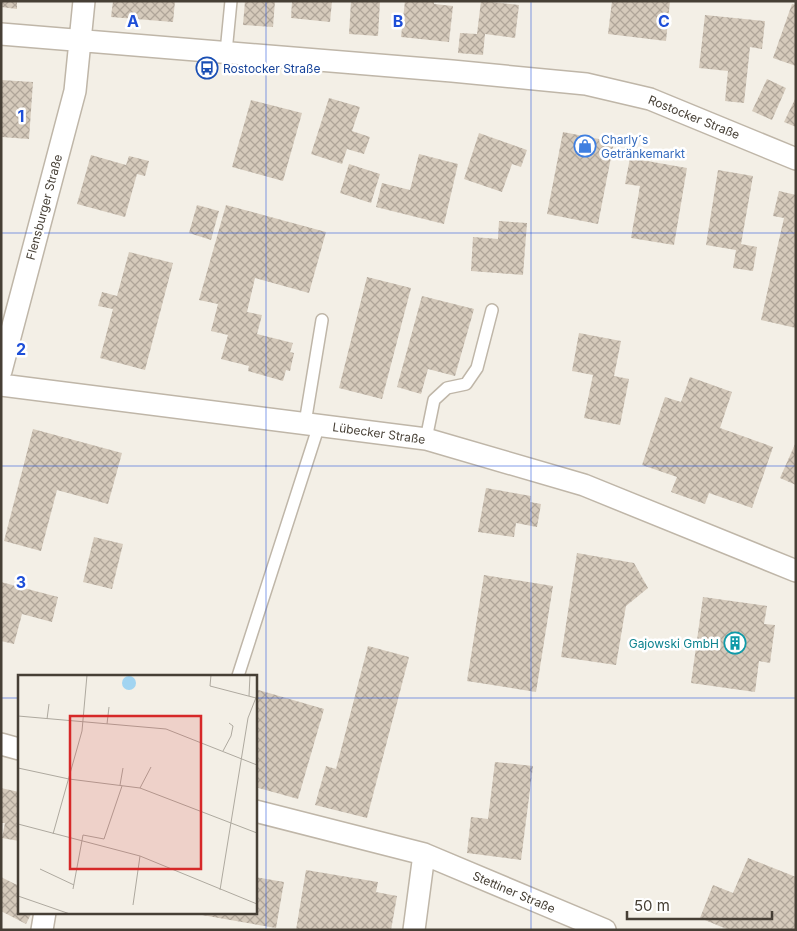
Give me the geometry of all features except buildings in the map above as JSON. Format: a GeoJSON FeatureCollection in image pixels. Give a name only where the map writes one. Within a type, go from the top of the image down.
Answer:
{"type":"FeatureCollection","features":[{"type":"Feature","properties":{"kind":"street"},"geometry":{"type":"LineString","coordinates":[[80,41],[84,1]]}},
{"type":"Feature","properties":{"kind":"street","name":"Rostocker Straße"},"geometry":{"type":"LineString","coordinates":[[1,34],[586,84],[650,99],[796,159]]}},
{"type":"Feature","properties":{"kind":"street","name":"Flensburger Straße"},"geometry":{"type":"LineString","coordinates":[[1,371],[75,90],[80,41]]}},
{"type":"Feature","properties":{"kind":"street","name":"Lübecker Straße"},"geometry":{"type":"LineString","coordinates":[[1,385],[426,439],[584,485],[796,571]]}},
{"type":"Feature","properties":{"kind":"street"},"geometry":{"type":"LineString","coordinates":[[1,744],[18,749]]}},
{"type":"Feature","properties":{"kind":"street","name":"Stettiner Straße"},"geometry":{"type":"LineString","coordinates":[[256,811],[424,854],[605,930]]}},
{"type":"Feature","properties":{"kind":"street"},"geometry":{"type":"LineString","coordinates":[[414,930],[424,854]]}},
{"type":"Feature","properties":{"kind":"street"},"geometry":{"type":"LineString","coordinates":[[42,930],[45,914]]}},
{"type":"Feature","properties":{"kind":"lane"},"geometry":{"type":"LineString","coordinates":[[226,52],[231,1]]}},
{"type":"Feature","properties":{"kind":"lane"},"geometry":{"type":"LineString","coordinates":[[426,439],[434,400],[447,388],[466,384],[477,368],[492,310]]}},
{"type":"Feature","properties":{"kind":"lane"},"geometry":{"type":"LineString","coordinates":[[238,675],[309,458],[322,320]]}},
{"type":"Feature","properties":{"kind":"place","name":"Rostocker Straße"},"geometry":{"type":"Point","coordinates":[207,68]}},
{"type":"Feature","properties":{"kind":"place","name":"Charly´s Getränkemarkt"},"geometry":{"type":"Point","coordinates":[585,146]}},
{"type":"Feature","properties":{"kind":"place","name":"Gajowski GmbH"},"geometry":{"type":"Point","coordinates":[735,643]}}]}
